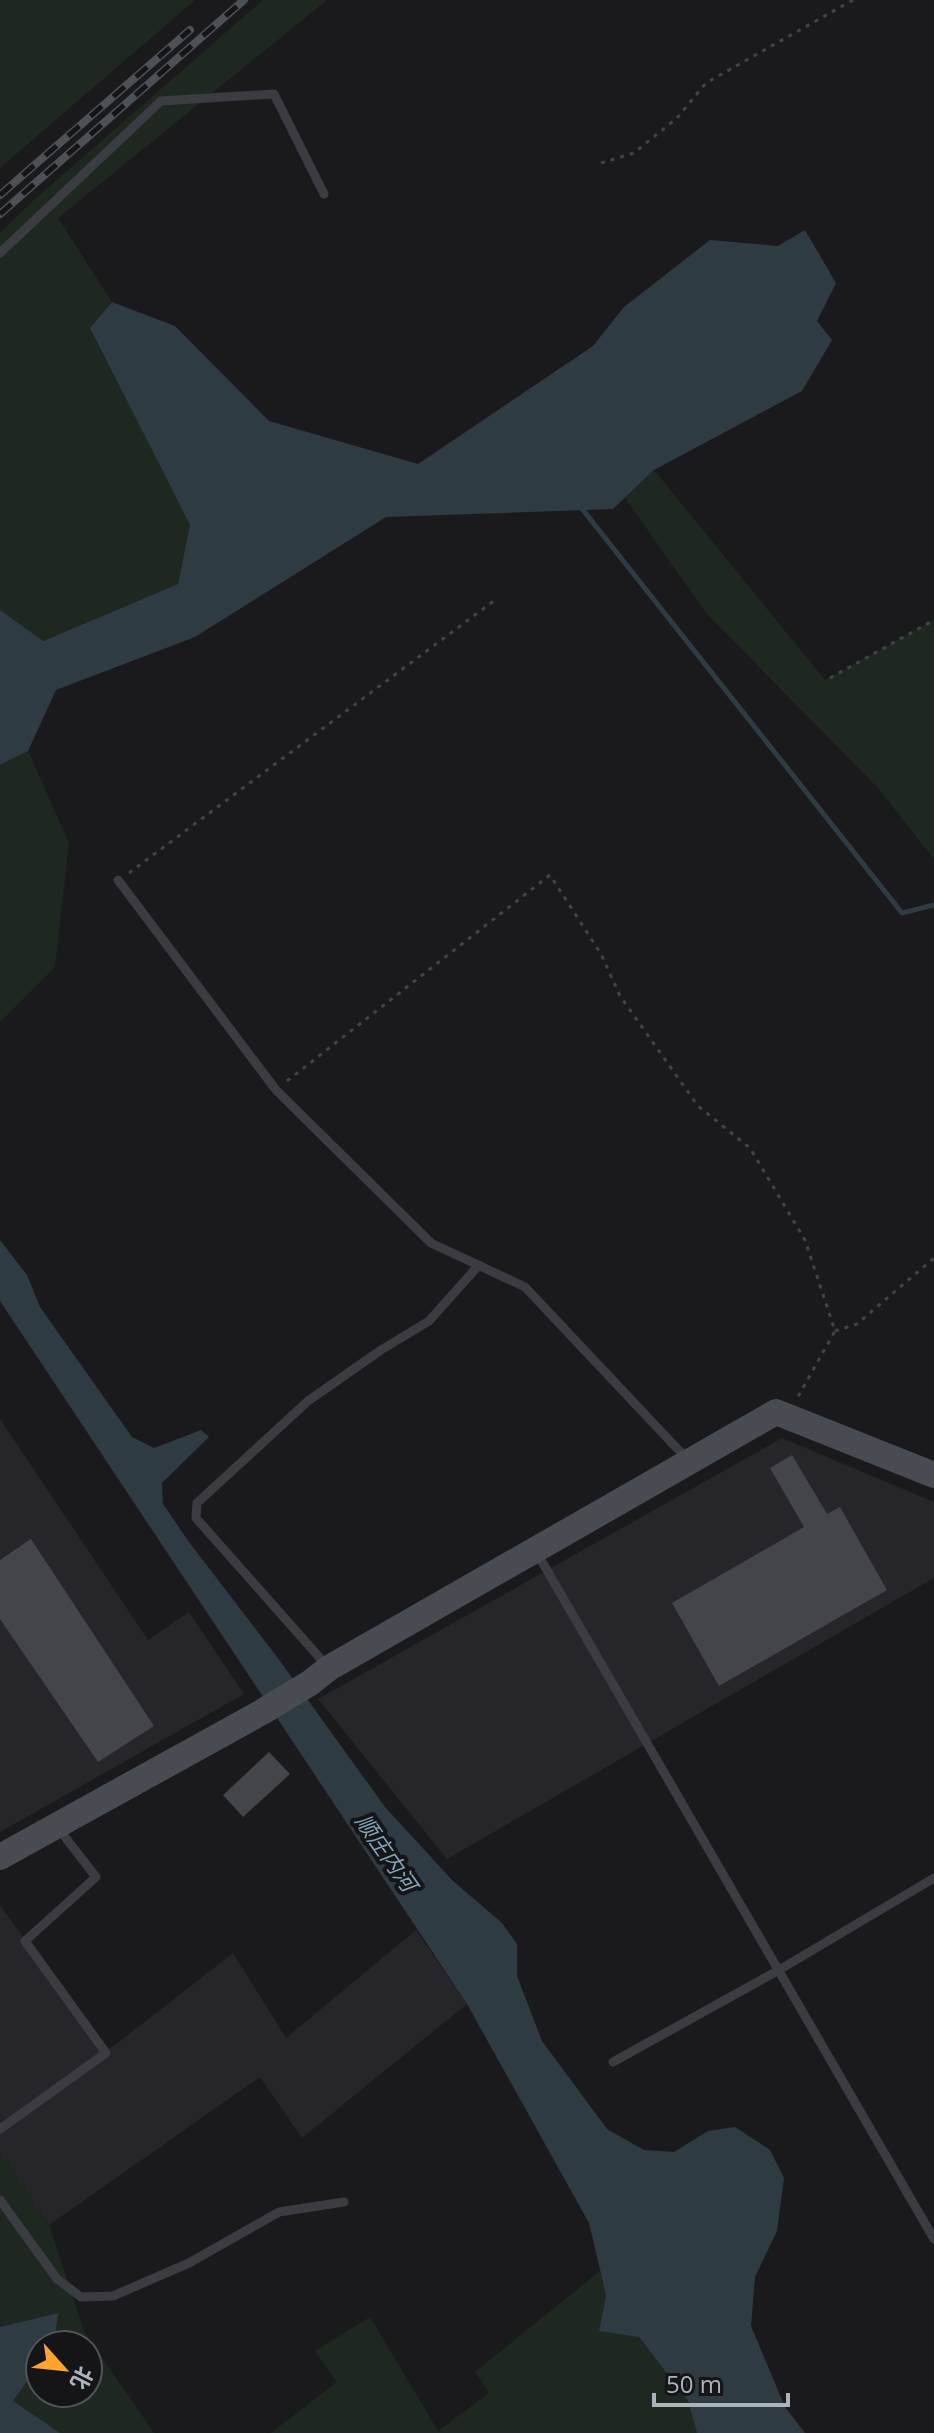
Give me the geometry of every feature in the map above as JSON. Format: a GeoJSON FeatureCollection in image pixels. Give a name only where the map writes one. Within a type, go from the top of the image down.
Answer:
{"type":"FeatureCollection","features":[{"type":"Feature","properties":{"kind":"street"},"geometry":{"type":"LineString","coordinates":[[0,1857],[262,1712],[776,1412],[934,1475]]}},
{"type":"Feature","properties":{"kind":"lane"},"geometry":{"type":"LineString","coordinates":[[0,253],[161,101],[274,94],[324,194]]}},
{"type":"Feature","properties":{"kind":"lane"},"geometry":{"type":"LineString","coordinates":[[118,880],[276,1090],[431,1243],[525,1287],[690,1462]]}},
{"type":"Feature","properties":{"kind":"lane"},"geometry":{"type":"LineString","coordinates":[[320,1676],[196,1518],[197,1503],[308,1401],[429,1321],[479,1265]]}},
{"type":"Feature","properties":{"kind":"lane"},"geometry":{"type":"LineString","coordinates":[[536,1550],[934,2239]]}},
{"type":"Feature","properties":{"kind":"lane"},"geometry":{"type":"LineString","coordinates":[[0,2129],[106,2053],[25,1941],[96,1877],[56,1825]]}},
{"type":"Feature","properties":{"kind":"lane"},"geometry":{"type":"LineString","coordinates":[[613,2062],[779,1970],[934,1878]]}},
{"type":"Feature","properties":{"kind":"lane"},"geometry":{"type":"LineString","coordinates":[[0,2200],[57,2279],[81,2297],[113,2296],[189,2263],[279,2212],[344,2202]]}},
{"type":"Feature","properties":{"kind":"path"},"geometry":{"type":"LineString","coordinates":[[601,163],[634,153],[677,118],[706,83],[853,0]]}},
{"type":"Feature","properties":{"kind":"path"},"geometry":{"type":"LineString","coordinates":[[118,880],[495,600]]}},
{"type":"Feature","properties":{"kind":"path"},"geometry":{"type":"LineString","coordinates":[[830,678],[934,620]]}},
{"type":"Feature","properties":{"kind":"path"},"geometry":{"type":"LineString","coordinates":[[276,1090],[550,875],[601,954],[620,996],[698,1106],[750,1148],[805,1240],[835,1331]]}},
{"type":"Feature","properties":{"kind":"path"},"geometry":{"type":"LineString","coordinates":[[776,1412],[799,1395],[835,1331],[857,1324],[934,1258]]}},
{"type":"Feature","properties":{"kind":"shaded area"},"geometry":{"type":"Polygon","coordinates":[[[0,0],[195,0],[0,168],[0,0]]]}},
{"type":"Feature","properties":{"kind":"shaded area"},"geometry":{"type":"Polygon","coordinates":[[[263,0],[327,0],[58,218],[112,302],[90,328],[190,525],[178,584],[42,641],[0,610],[0,233],[263,0]]]}},
{"type":"Feature","properties":{"kind":"shaded area"},"geometry":{"type":"Polygon","coordinates":[[[654,470],[825,680],[934,620],[934,859],[878,788],[707,614],[625,498],[654,470]]]}},
{"type":"Feature","properties":{"kind":"shaded area"},"geometry":{"type":"Polygon","coordinates":[[[28,751],[69,843],[55,967],[0,1022],[0,765],[28,751]]]}},
{"type":"Feature","properties":{"kind":"shaded area"},"geometry":{"type":"Polygon","coordinates":[[[0,1419],[148,1640],[189,1612],[244,1694],[0,1832],[0,1419]]]}},
{"type":"Feature","properties":{"kind":"shaded area"},"geometry":{"type":"Polygon","coordinates":[[[782,1438],[934,1502],[934,1578],[447,1859],[318,1699],[782,1438]]]}},
{"type":"Feature","properties":{"kind":"shaded area"},"geometry":{"type":"Polygon","coordinates":[[[0,1905],[106,2052],[233,1953],[286,2038],[416,1930],[467,2004],[302,2138],[260,2077],[49,2225],[0,2151],[0,1905]]]}},
{"type":"Feature","properties":{"kind":"shaded area"},"geometry":{"type":"Polygon","coordinates":[[[0,2151],[49,2225],[84,2329],[55,2329],[57,2313],[0,2327],[0,2151]]]}},
{"type":"Feature","properties":{"kind":"shaded area"},"geometry":{"type":"Polygon","coordinates":[[[600,2271],[606,2295],[599,2331],[638,2336],[688,2401],[697,2433],[271,2433],[337,2382],[315,2351],[370,2317],[438,2431],[489,2393],[475,2372],[600,2271]]]}},
{"type":"Feature","properties":{"kind":"shaded area"},"geometry":{"type":"Polygon","coordinates":[[[104,2361],[154,2433],[60,2433],[12,2402],[24,2386],[24,2409],[104,2409],[104,2361]]]}},
{"type":"Feature","properties":{"kind":"water"},"geometry":{"type":"Polygon","coordinates":[[[805,230],[836,283],[817,321],[832,340],[802,391],[654,470],[613,509],[386,517],[195,637],[56,690],[28,751],[0,765],[0,610],[43,641],[178,584],[190,525],[90,328],[112,302],[175,326],[269,421],[418,464],[593,346],[624,307],[710,240],[778,246],[805,230]]]}},
{"type":"Feature","properties":{"kind":"water","name":"顺庄内河"},"geometry":{"type":"Polygon","coordinates":[[[0,1240],[27,1275],[40,1307],[132,1437],[154,1448],[201,1430],[209,1437],[162,1483],[163,1504],[385,1807],[452,1880],[502,1923],[517,1944],[517,1976],[542,2041],[607,2129],[644,2150],[674,2152],[708,2131],[735,2127],[770,2150],[784,2178],[777,2231],[755,2277],[751,2326],[785,2407],[805,2433],[697,2433],[688,2401],[639,2337],[599,2331],[606,2295],[589,2223],[467,2004],[0,1301],[0,1240]]]}},
{"type":"Feature","properties":{"kind":"water"},"geometry":{"type":"Polygon","coordinates":[[[58,2313],[56,2329],[24,2329],[24,2386],[13,2401],[60,2433],[0,2433],[0,2327],[58,2313]]]}},
{"type":"Feature","properties":{"kind":"building"},"geometry":{"type":"Polygon","coordinates":[[[792,1455],[827,1514],[840,1507],[887,1590],[719,1686],[672,1603],[804,1527],[770,1468],[792,1455]]]}},
{"type":"Feature","properties":{"kind":"building"},"geometry":{"type":"Polygon","coordinates":[[[31,1539],[154,1726],[98,1762],[0,1619],[0,1560],[31,1539]]]}},
{"type":"Feature","properties":{"kind":"building"},"geometry":{"type":"Polygon","coordinates":[[[269,1752],[290,1774],[243,1817],[223,1795],[269,1752]]]}},
{"type":"Feature","properties":{"kind":"waterway"},"geometry":{"type":"LineString","coordinates":[[579,505],[902,913],[934,905]]}},
{"type":"Feature","properties":{"kind":"railway"},"geometry":{"type":"LineString","coordinates":[[0,214],[244,0]]}},
{"type":"Feature","properties":{"kind":"railway"},"geometry":{"type":"LineString","coordinates":[[0,195],[190,30]]}}]}
